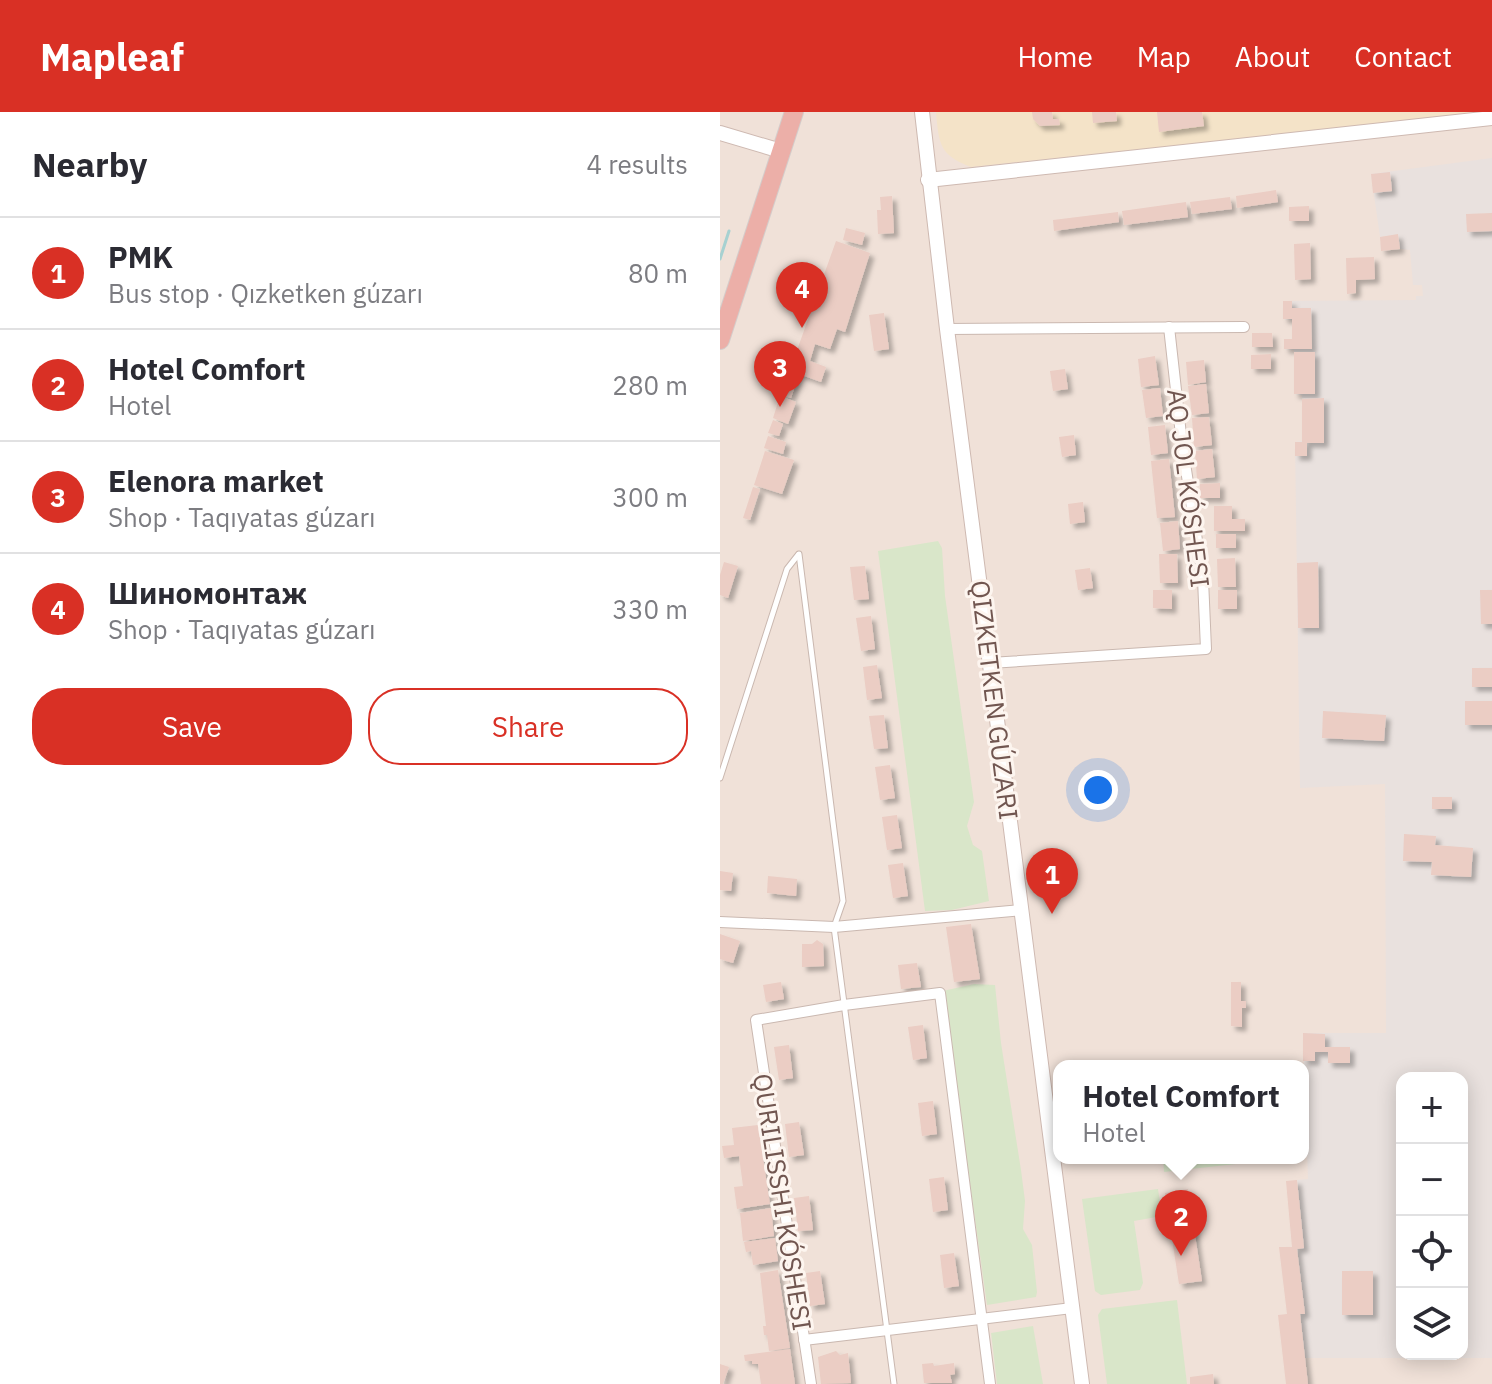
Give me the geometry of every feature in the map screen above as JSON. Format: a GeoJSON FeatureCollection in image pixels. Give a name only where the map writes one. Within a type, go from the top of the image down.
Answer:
{"type":"FeatureCollection","features":[{"type":"Feature","properties":{"kind":"highway"},"geometry":{"type":"LineString","coordinates":[[720,340],[794,112]]}},
{"type":"Feature","properties":{"kind":"street"},"geometry":{"type":"LineString","coordinates":[[922,112],[928,180],[1053,1157]]}},
{"type":"Feature","properties":{"kind":"street"},"geometry":{"type":"LineString","coordinates":[[928,180],[1492,118]]}},
{"type":"Feature","properties":{"kind":"street"},"geometry":{"type":"LineString","coordinates":[[720,133],[781,151]]}},
{"type":"Feature","properties":{"kind":"street","name":"AQ JOL KÓSHESI"},"geometry":{"type":"LineString","coordinates":[[990,663],[1206,649],[1203,579],[1182,444],[1169,327]]}},
{"type":"Feature","properties":{"kind":"street"},"geometry":{"type":"LineString","coordinates":[[947,329],[1244,327]]}},
{"type":"Feature","properties":{"kind":"street"},"geometry":{"type":"LineString","coordinates":[[720,922],[834,927],[1022,910]]}},
{"type":"Feature","properties":{"kind":"street"},"geometry":{"type":"LineString","coordinates":[[811,1384],[756,1020],[940,993],[990,1384]]}},
{"type":"Feature","properties":{"kind":"street"},"geometry":{"type":"LineString","coordinates":[[1054,1164],[1082,1384]]}},
{"type":"Feature","properties":{"kind":"street"},"geometry":{"type":"LineString","coordinates":[[804,1340],[1072,1308]]}},
{"type":"Feature","properties":{"kind":"lane"},"geometry":{"type":"LineString","coordinates":[[720,778],[787,569],[799,554],[843,901],[834,927],[894,1384]]}},
{"type":"Feature","properties":{"kind":"shaded area"},"geometry":{"type":"Polygon","coordinates":[[[720,112],[1492,112],[1492,1384],[720,1384],[720,112]]]}},
{"type":"Feature","properties":{"kind":"shaded area"},"geometry":{"type":"Polygon","coordinates":[[[1492,158],[1492,1358],[1468,1358],[1468,1072],[1396,1072],[1396,1358],[1305,1358],[1300,1314],[1305,1313],[1297,1249],[1304,1248],[1297,1180],[1308,1179],[1309,1164],[1309,1060],[1304,1060],[1303,1033],[1386,1033],[1385,784],[1300,788],[1295,442],[1302,441],[1302,395],[1294,394],[1294,350],[1284,349],[1284,339],[1292,339],[1292,320],[1283,319],[1283,301],[1416,300],[1416,296],[1423,296],[1422,285],[1413,285],[1410,250],[1400,249],[1398,235],[1380,237],[1371,174],[1492,158]]]}},
{"type":"Feature","properties":{"kind":"green space"},"geometry":{"type":"Polygon","coordinates":[[[938,541],[942,548],[945,596],[974,802],[967,826],[973,845],[982,851],[989,901],[952,910],[925,911],[878,551],[938,541]]]}},
{"type":"Feature","properties":{"kind":"green space"},"geometry":{"type":"Polygon","coordinates":[[[974,984],[995,985],[1025,1201],[1023,1229],[1032,1245],[1037,1292],[1036,1297],[987,1305],[943,991],[974,984]]]}},
{"type":"Feature","properties":{"kind":"green space"},"geometry":{"type":"Polygon","coordinates":[[[1163,1164],[1236,1164],[1164,1172],[1163,1164]]]}},
{"type":"Feature","properties":{"kind":"green space"},"geometry":{"type":"Polygon","coordinates":[[[1158,1189],[1162,1216],[1134,1221],[1143,1283],[1140,1290],[1101,1295],[1095,1291],[1082,1199],[1158,1189]]]}},
{"type":"Feature","properties":{"kind":"green space"},"geometry":{"type":"Polygon","coordinates":[[[1177,1300],[1187,1384],[1107,1384],[1098,1315],[1102,1309],[1177,1300]]]}},
{"type":"Feature","properties":{"kind":"green space"},"geometry":{"type":"Polygon","coordinates":[[[1033,1326],[1043,1384],[997,1384],[991,1333],[1033,1326]]]}},
{"type":"Feature","properties":{"kind":"sand"},"geometry":{"type":"Polygon","coordinates":[[[936,112],[1473,112],[971,167],[952,158],[943,147],[936,112]]]}},
{"type":"Feature","properties":{"kind":"building"},"geometry":{"type":"Polygon","coordinates":[[[1032,112],[1052,112],[1053,119],[1059,119],[1060,125],[1040,126],[1033,119],[1032,112]]]}},
{"type":"Feature","properties":{"kind":"building"},"geometry":{"type":"Polygon","coordinates":[[[1092,112],[1116,112],[1117,121],[1093,123],[1092,112]]]}},
{"type":"Feature","properties":{"kind":"building"},"geometry":{"type":"Polygon","coordinates":[[[1157,112],[1202,112],[1204,126],[1159,132],[1157,112]]]}},
{"type":"Feature","properties":{"kind":"building"},"geometry":{"type":"Polygon","coordinates":[[[1390,172],[1392,191],[1373,193],[1371,174],[1390,172]]]}},
{"type":"Feature","properties":{"kind":"building"},"geometry":{"type":"Polygon","coordinates":[[[1276,190],[1278,202],[1237,208],[1236,196],[1276,190]]]}},
{"type":"Feature","properties":{"kind":"building"},"geometry":{"type":"Polygon","coordinates":[[[892,196],[894,233],[878,234],[880,197],[892,196]]]}},
{"type":"Feature","properties":{"kind":"building"},"geometry":{"type":"Polygon","coordinates":[[[1230,197],[1232,209],[1192,214],[1190,202],[1230,197]]]}},
{"type":"Feature","properties":{"kind":"building"},"geometry":{"type":"Polygon","coordinates":[[[1186,202],[1188,217],[1124,225],[1122,211],[1186,202]]]}},
{"type":"Feature","properties":{"kind":"building"},"geometry":{"type":"Polygon","coordinates":[[[1309,206],[1309,221],[1289,221],[1289,207],[1309,206]]]}},
{"type":"Feature","properties":{"kind":"building"},"geometry":{"type":"Polygon","coordinates":[[[1118,212],[1119,222],[1054,231],[1053,220],[1118,212]]]}},
{"type":"Feature","properties":{"kind":"building"},"geometry":{"type":"Polygon","coordinates":[[[1492,213],[1492,231],[1467,232],[1466,214],[1492,213]]]}},
{"type":"Feature","properties":{"kind":"building"},"geometry":{"type":"Polygon","coordinates":[[[846,228],[865,233],[862,245],[843,240],[846,228]]]}},
{"type":"Feature","properties":{"kind":"building"},"geometry":{"type":"Polygon","coordinates":[[[1398,234],[1400,249],[1381,251],[1380,237],[1398,234]]]}},
{"type":"Feature","properties":{"kind":"building"},"geometry":{"type":"Polygon","coordinates":[[[836,241],[870,253],[845,332],[837,329],[830,349],[815,344],[810,361],[826,367],[821,382],[799,374],[791,398],[781,395],[836,241]]]}},
{"type":"Feature","properties":{"kind":"building"},"geometry":{"type":"Polygon","coordinates":[[[1310,243],[1311,279],[1295,280],[1294,244],[1310,243]]]}},
{"type":"Feature","properties":{"kind":"building"},"geometry":{"type":"Polygon","coordinates":[[[1374,257],[1375,279],[1356,280],[1356,293],[1347,294],[1346,258],[1374,257]]]}},
{"type":"Feature","properties":{"kind":"building"},"geometry":{"type":"Polygon","coordinates":[[[1283,301],[1292,301],[1292,308],[1311,308],[1312,349],[1284,349],[1284,339],[1292,339],[1292,319],[1283,319],[1283,301]]]}},
{"type":"Feature","properties":{"kind":"building"},"geometry":{"type":"Polygon","coordinates":[[[884,313],[889,349],[874,351],[869,315],[884,313]]]}},
{"type":"Feature","properties":{"kind":"building"},"geometry":{"type":"Polygon","coordinates":[[[1252,333],[1272,333],[1273,347],[1252,347],[1252,333]]]}},
{"type":"Feature","properties":{"kind":"building"},"geometry":{"type":"Polygon","coordinates":[[[1294,352],[1315,352],[1315,394],[1294,394],[1294,352]]]}},
{"type":"Feature","properties":{"kind":"building"},"geometry":{"type":"Polygon","coordinates":[[[1271,354],[1271,369],[1251,369],[1251,355],[1271,354]]]}},
{"type":"Feature","properties":{"kind":"building"},"geometry":{"type":"Polygon","coordinates":[[[1155,356],[1159,385],[1141,387],[1138,359],[1155,356]]]}},
{"type":"Feature","properties":{"kind":"building"},"geometry":{"type":"Polygon","coordinates":[[[1204,360],[1206,382],[1188,385],[1186,362],[1204,360]]]}},
{"type":"Feature","properties":{"kind":"building"},"geometry":{"type":"Polygon","coordinates":[[[1065,369],[1068,389],[1053,391],[1050,371],[1065,369]]]}},
{"type":"Feature","properties":{"kind":"building"},"geometry":{"type":"Polygon","coordinates":[[[1206,384],[1209,413],[1192,415],[1188,386],[1206,384]]]}},
{"type":"Feature","properties":{"kind":"building"},"geometry":{"type":"Polygon","coordinates":[[[1160,388],[1163,416],[1146,418],[1142,390],[1160,388]]]}},
{"type":"Feature","properties":{"kind":"building"},"geometry":{"type":"Polygon","coordinates":[[[780,396],[796,402],[788,424],[773,418],[780,396]]]}},
{"type":"Feature","properties":{"kind":"building"},"geometry":{"type":"Polygon","coordinates":[[[1324,398],[1324,443],[1307,443],[1307,456],[1295,456],[1295,442],[1302,442],[1302,399],[1324,398]]]}},
{"type":"Feature","properties":{"kind":"building"},"geometry":{"type":"Polygon","coordinates":[[[1209,417],[1212,445],[1194,447],[1192,418],[1209,417]]]}},
{"type":"Feature","properties":{"kind":"building"},"geometry":{"type":"Polygon","coordinates":[[[773,420],[783,424],[779,436],[768,433],[773,420]]]}},
{"type":"Feature","properties":{"kind":"building"},"geometry":{"type":"Polygon","coordinates":[[[1165,425],[1168,453],[1151,455],[1148,427],[1165,425]]]}},
{"type":"Feature","properties":{"kind":"building"},"geometry":{"type":"Polygon","coordinates":[[[1074,435],[1076,455],[1062,457],[1059,437],[1074,435]]]}},
{"type":"Feature","properties":{"kind":"building"},"geometry":{"type":"Polygon","coordinates":[[[768,436],[786,442],[783,454],[764,448],[768,436]]]}},
{"type":"Feature","properties":{"kind":"building"},"geometry":{"type":"Polygon","coordinates":[[[1212,449],[1215,477],[1197,479],[1195,451],[1212,449]]]}},
{"type":"Feature","properties":{"kind":"building"},"geometry":{"type":"Polygon","coordinates":[[[765,451],[794,460],[782,494],[754,485],[765,451]]]}},
{"type":"Feature","properties":{"kind":"building"},"geometry":{"type":"Polygon","coordinates":[[[1169,459],[1175,517],[1157,518],[1151,461],[1169,459]]]}},
{"type":"Feature","properties":{"kind":"building"},"geometry":{"type":"Polygon","coordinates":[[[1220,483],[1220,498],[1200,498],[1200,484],[1220,483]]]}},
{"type":"Feature","properties":{"kind":"building"},"geometry":{"type":"Polygon","coordinates":[[[753,487],[760,489],[750,520],[743,518],[753,487]]]}},
{"type":"Feature","properties":{"kind":"building"},"geometry":{"type":"Polygon","coordinates":[[[1083,502],[1085,522],[1070,524],[1068,504],[1083,502]]]}},
{"type":"Feature","properties":{"kind":"building"},"geometry":{"type":"Polygon","coordinates":[[[1214,506],[1232,506],[1232,519],[1245,519],[1245,531],[1214,531],[1214,506]]]}},
{"type":"Feature","properties":{"kind":"building"},"geometry":{"type":"Polygon","coordinates":[[[1178,521],[1180,549],[1163,551],[1160,523],[1178,521]]]}},
{"type":"Feature","properties":{"kind":"building"},"geometry":{"type":"Polygon","coordinates":[[[1216,534],[1236,534],[1236,548],[1216,548],[1216,534]]]}},
{"type":"Feature","properties":{"kind":"building"},"geometry":{"type":"Polygon","coordinates":[[[1159,554],[1177,554],[1178,583],[1160,583],[1159,554]]]}},
{"type":"Feature","properties":{"kind":"building"},"geometry":{"type":"Polygon","coordinates":[[[1235,558],[1236,587],[1218,587],[1217,559],[1235,558]]]}},
{"type":"Feature","properties":{"kind":"building"},"geometry":{"type":"Polygon","coordinates":[[[724,562],[738,566],[728,598],[720,595],[720,575],[724,562]]]}},
{"type":"Feature","properties":{"kind":"building"},"geometry":{"type":"Polygon","coordinates":[[[1318,562],[1319,628],[1298,628],[1297,563],[1318,562]]]}},
{"type":"Feature","properties":{"kind":"building"},"geometry":{"type":"Polygon","coordinates":[[[865,566],[869,599],[854,600],[850,567],[865,566]]]}},
{"type":"Feature","properties":{"kind":"building"},"geometry":{"type":"Polygon","coordinates":[[[1090,568],[1093,588],[1078,590],[1075,570],[1090,568]]]}},
{"type":"Feature","properties":{"kind":"building"},"geometry":{"type":"Polygon","coordinates":[[[1153,590],[1172,590],[1172,609],[1153,608],[1153,590]]]}},
{"type":"Feature","properties":{"kind":"building"},"geometry":{"type":"Polygon","coordinates":[[[1218,590],[1237,590],[1237,609],[1218,609],[1218,590]]]}},
{"type":"Feature","properties":{"kind":"building"},"geometry":{"type":"Polygon","coordinates":[[[1480,590],[1492,590],[1492,624],[1481,624],[1480,590]]]}},
{"type":"Feature","properties":{"kind":"building"},"geometry":{"type":"Polygon","coordinates":[[[871,616],[875,649],[861,651],[856,618],[871,616]]]}},
{"type":"Feature","properties":{"kind":"building"},"geometry":{"type":"Polygon","coordinates":[[[877,665],[882,698],[867,700],[863,667],[877,665]]]}},
{"type":"Feature","properties":{"kind":"building"},"geometry":{"type":"Polygon","coordinates":[[[1472,668],[1492,668],[1492,687],[1472,687],[1472,668]]]}},
{"type":"Feature","properties":{"kind":"building"},"geometry":{"type":"Polygon","coordinates":[[[1465,701],[1492,701],[1492,725],[1465,725],[1465,701]]]}},
{"type":"Feature","properties":{"kind":"building"},"geometry":{"type":"Polygon","coordinates":[[[1323,711],[1386,715],[1384,741],[1322,738],[1323,711]]]}},
{"type":"Feature","properties":{"kind":"building"},"geometry":{"type":"Polygon","coordinates":[[[884,715],[888,748],[874,749],[869,716],[884,715]]]}},
{"type":"Feature","properties":{"kind":"building"},"geometry":{"type":"Polygon","coordinates":[[[890,765],[895,798],[880,800],[875,767],[890,765]]]}},
{"type":"Feature","properties":{"kind":"building"},"geometry":{"type":"Polygon","coordinates":[[[1432,797],[1452,797],[1452,809],[1432,809],[1432,797]]]}},
{"type":"Feature","properties":{"kind":"building"},"geometry":{"type":"Polygon","coordinates":[[[897,815],[902,848],[887,850],[882,817],[897,815]]]}},
{"type":"Feature","properties":{"kind":"building"},"geometry":{"type":"Polygon","coordinates":[[[1404,834],[1436,836],[1435,845],[1473,848],[1471,877],[1431,875],[1432,862],[1403,861],[1404,834]]]}},
{"type":"Feature","properties":{"kind":"building"},"geometry":{"type":"Polygon","coordinates":[[[903,863],[908,896],[893,898],[888,865],[903,863]]]}},
{"type":"Feature","properties":{"kind":"building"},"geometry":{"type":"Polygon","coordinates":[[[720,871],[733,873],[731,891],[720,890],[720,871]]]}},
{"type":"Feature","properties":{"kind":"building"},"geometry":{"type":"Polygon","coordinates":[[[768,876],[797,879],[796,896],[767,893],[768,876]]]}},
{"type":"Feature","properties":{"kind":"building"},"geometry":{"type":"Polygon","coordinates":[[[971,924],[980,979],[954,982],[946,927],[971,924]]]}},
{"type":"Feature","properties":{"kind":"building"},"geometry":{"type":"Polygon","coordinates":[[[720,934],[740,941],[733,963],[720,959],[720,934]]]}},
{"type":"Feature","properties":{"kind":"building"},"geometry":{"type":"Polygon","coordinates":[[[817,940],[823,944],[824,966],[802,967],[802,944],[812,944],[817,940]]]}},
{"type":"Feature","properties":{"kind":"building"},"geometry":{"type":"Polygon","coordinates":[[[917,963],[921,987],[901,989],[898,965],[917,963]]]}},
{"type":"Feature","properties":{"kind":"building"},"geometry":{"type":"Polygon","coordinates":[[[781,982],[784,999],[766,1002],[763,985],[781,982]]]}},
{"type":"Feature","properties":{"kind":"building"},"geometry":{"type":"Polygon","coordinates":[[[1231,982],[1241,982],[1241,1001],[1246,1001],[1246,1008],[1242,1008],[1242,1027],[1231,1026],[1231,982]]]}},
{"type":"Feature","properties":{"kind":"building"},"geometry":{"type":"Polygon","coordinates":[[[923,1025],[927,1058],[913,1060],[908,1027],[923,1025]]]}},
{"type":"Feature","properties":{"kind":"building"},"geometry":{"type":"Polygon","coordinates":[[[1303,1033],[1325,1034],[1325,1047],[1350,1047],[1350,1063],[1328,1063],[1328,1052],[1315,1052],[1315,1061],[1303,1060],[1303,1033]]]}},
{"type":"Feature","properties":{"kind":"building"},"geometry":{"type":"Polygon","coordinates":[[[789,1045],[793,1078],[779,1080],[774,1047],[789,1045]]]}},
{"type":"Feature","properties":{"kind":"building"},"geometry":{"type":"Polygon","coordinates":[[[933,1101],[937,1134],[922,1136],[918,1103],[933,1101]]]}},
{"type":"Feature","properties":{"kind":"building"},"geometry":{"type":"Polygon","coordinates":[[[799,1122],[804,1155],[789,1157],[785,1124],[799,1122]]]}},
{"type":"Feature","properties":{"kind":"building"},"geometry":{"type":"Polygon","coordinates":[[[758,1125],[770,1204],[737,1209],[734,1187],[743,1186],[739,1156],[724,1158],[722,1146],[734,1145],[732,1128],[758,1125]]]}},
{"type":"Feature","properties":{"kind":"building"},"geometry":{"type":"Polygon","coordinates":[[[944,1177],[948,1210],[933,1212],[929,1179],[944,1177]]]}},
{"type":"Feature","properties":{"kind":"building"},"geometry":{"type":"Polygon","coordinates":[[[1297,1180],[1304,1248],[1297,1249],[1305,1314],[1300,1314],[1308,1384],[1286,1384],[1278,1315],[1287,1314],[1279,1247],[1292,1247],[1286,1181],[1297,1180]]]}},
{"type":"Feature","properties":{"kind":"building"},"geometry":{"type":"Polygon","coordinates":[[[1188,1189],[1202,1281],[1179,1284],[1165,1193],[1188,1189]]]}},
{"type":"Feature","properties":{"kind":"building"},"geometry":{"type":"Polygon","coordinates":[[[809,1196],[813,1230],[798,1231],[794,1198],[809,1196]]]}},
{"type":"Feature","properties":{"kind":"building"},"geometry":{"type":"Polygon","coordinates":[[[771,1208],[774,1236],[743,1241],[740,1213],[771,1208]]]}},
{"type":"Feature","properties":{"kind":"building"},"geometry":{"type":"Polygon","coordinates":[[[775,1238],[778,1261],[753,1265],[751,1251],[746,1252],[744,1242],[775,1238]]]}},
{"type":"Feature","properties":{"kind":"building"},"geometry":{"type":"Polygon","coordinates":[[[954,1253],[959,1286],[944,1288],[940,1255],[954,1253]]]}},
{"type":"Feature","properties":{"kind":"building"},"geometry":{"type":"Polygon","coordinates":[[[778,1270],[790,1348],[769,1351],[767,1335],[764,1335],[763,1326],[766,1326],[760,1273],[778,1270]]]}},
{"type":"Feature","properties":{"kind":"building"},"geometry":{"type":"Polygon","coordinates":[[[820,1271],[825,1304],[810,1306],[806,1273],[820,1271]]]}},
{"type":"Feature","properties":{"kind":"building"},"geometry":{"type":"Polygon","coordinates":[[[1342,1271],[1373,1271],[1373,1315],[1342,1315],[1342,1271]]]}},
{"type":"Feature","properties":{"kind":"building"},"geometry":{"type":"Polygon","coordinates":[[[790,1349],[795,1384],[761,1384],[758,1364],[745,1361],[744,1355],[790,1349]]]}},
{"type":"Feature","properties":{"kind":"building"},"geometry":{"type":"Polygon","coordinates":[[[836,1351],[840,1355],[848,1353],[851,1383],[821,1384],[818,1357],[836,1351]]]}},
{"type":"Feature","properties":{"kind":"building"},"geometry":{"type":"Polygon","coordinates":[[[933,1363],[934,1366],[954,1363],[955,1374],[950,1375],[952,1383],[924,1383],[922,1364],[933,1363]]]}},
{"type":"Feature","properties":{"kind":"building"},"geometry":{"type":"Polygon","coordinates":[[[720,1364],[729,1367],[723,1384],[720,1384],[720,1364]]]}},
{"type":"Feature","properties":{"kind":"building"},"geometry":{"type":"Polygon","coordinates":[[[1213,1374],[1214,1384],[1190,1384],[1190,1377],[1213,1374]]]}},
{"type":"Feature","properties":{"kind":"waterway"},"geometry":{"type":"LineString","coordinates":[[720,259],[729,231]]}},
{"type":"Feature","properties":{"kind":"place","name":"Шиномонтаж"},"geometry":{"type":"Point","coordinates":[802,328]}},
{"type":"Feature","properties":{"kind":"place","name":"Elenora market"},"geometry":{"type":"Point","coordinates":[780,407]}},
{"type":"Feature","properties":{"kind":"place","name":"PMK"},"geometry":{"type":"Point","coordinates":[1052,914]}},
{"type":"Feature","properties":{"kind":"place","name":"Hotel Comfort"},"geometry":{"type":"Point","coordinates":[1181,1256]}}]}
